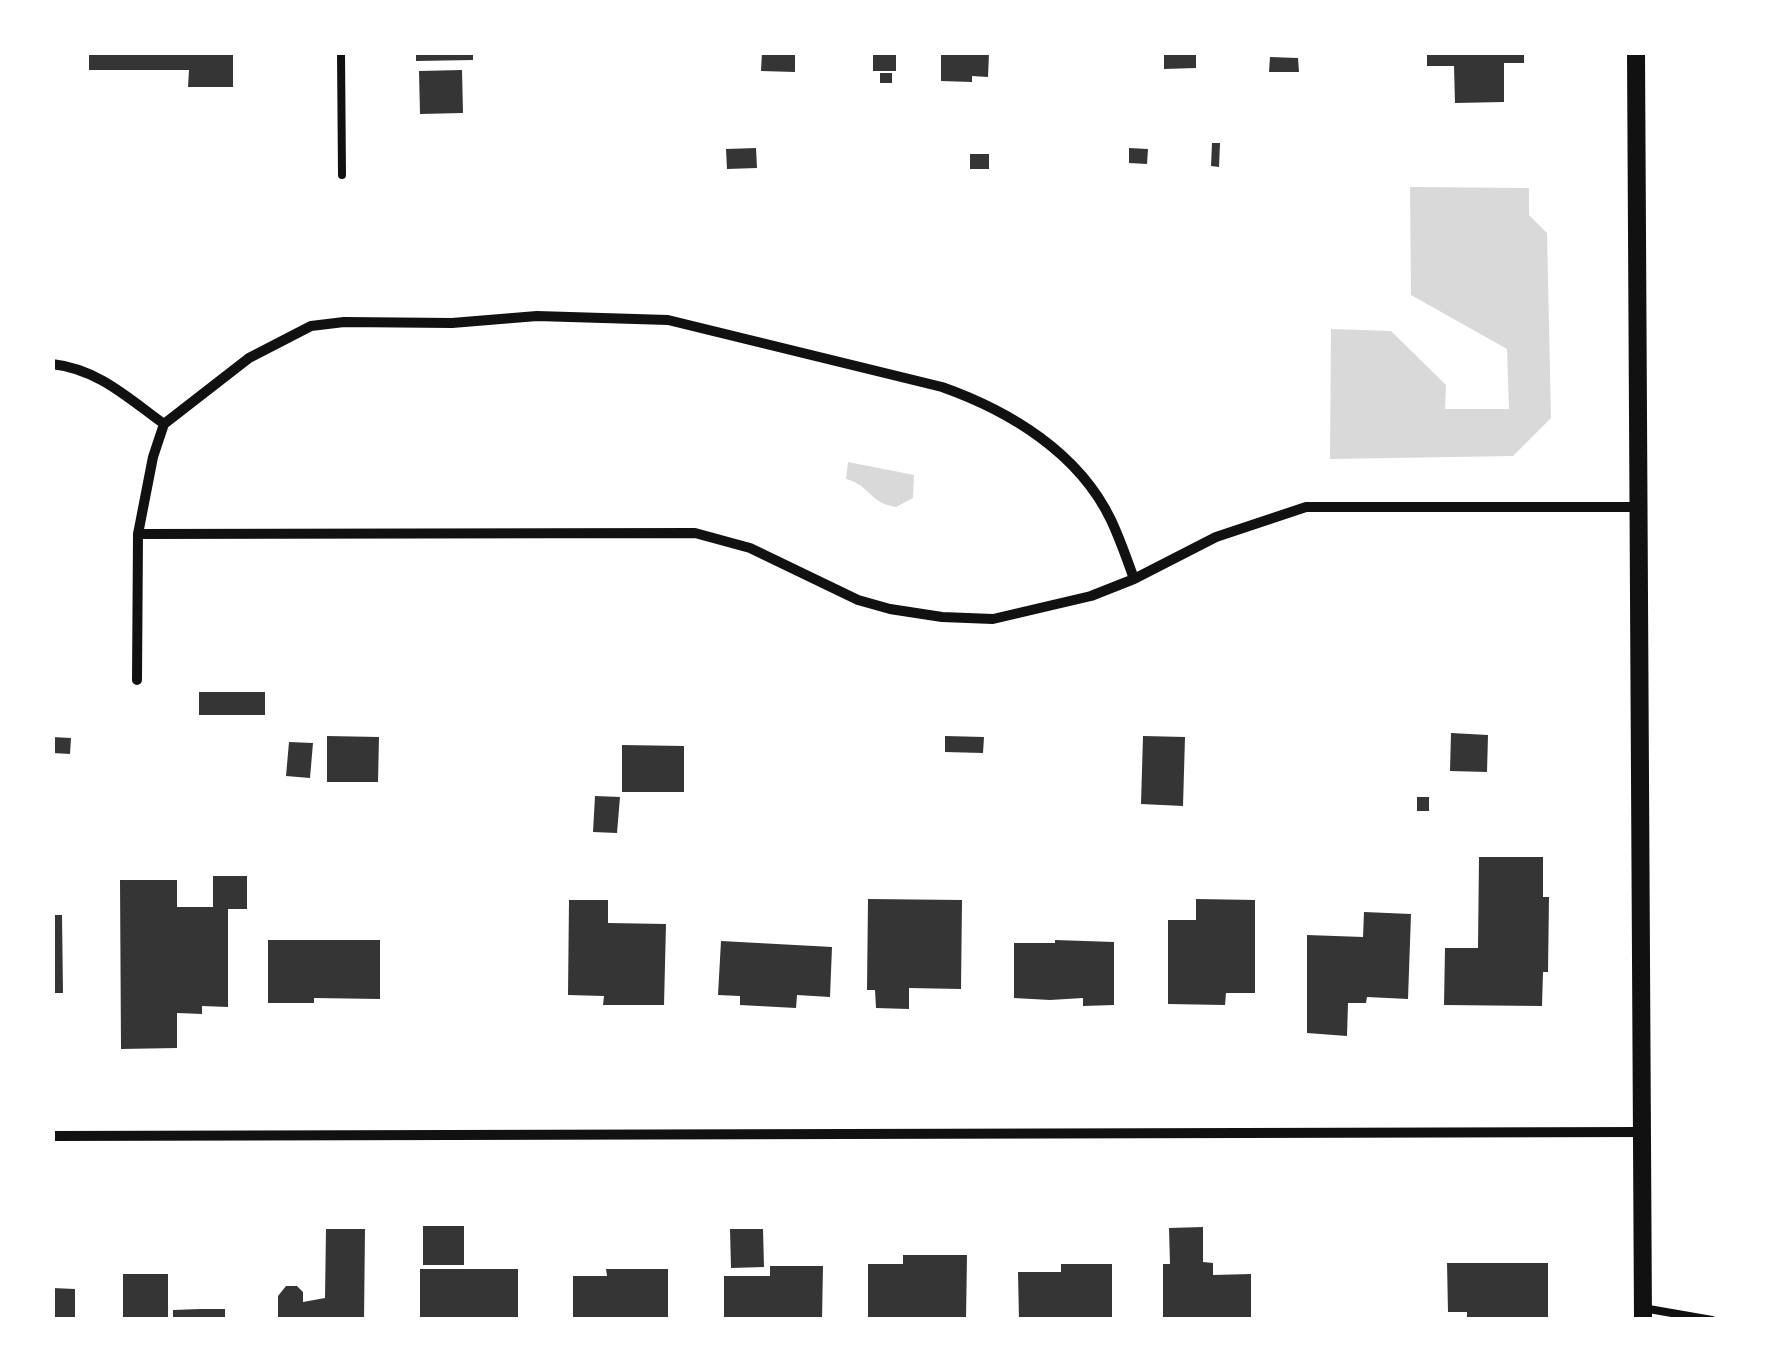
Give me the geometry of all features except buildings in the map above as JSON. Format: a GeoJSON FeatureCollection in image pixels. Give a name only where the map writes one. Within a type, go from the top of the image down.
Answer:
{"type":"FeatureCollection","features":[{"type":"Feature","properties":{"kind":"street"},"geometry":{"type":"LineString","coordinates":[[1636,52],[1643,1314]]}},
{"type":"Feature","properties":{"kind":"street"},"geometry":{"type":"LineString","coordinates":[[137,680],[138,534],[153,457],[164,424],[250,358],[311,326],[344,322],[452,324],[538,316],[668,320],[942,386],[1005,414],[1050,444],[1093,492],[1110,518],[1134,579]]}},
{"type":"Feature","properties":{"kind":"street"},"geometry":{"type":"LineString","coordinates":[[52,364],[78,367],[102,378],[164,424]]}},
{"type":"Feature","properties":{"kind":"street"},"geometry":{"type":"LineString","coordinates":[[138,534],[695,532],[750,548],[858,600],[942,617],[993,619],[1091,596],[1216,537],[1306,507],[1638,507]]}},
{"type":"Feature","properties":{"kind":"street"},"geometry":{"type":"LineString","coordinates":[[52,1136],[1641,1132]]}},
{"type":"Feature","properties":{"kind":"lane"},"geometry":{"type":"LineString","coordinates":[[341,52],[342,174]]}},
{"type":"Feature","properties":{"kind":"lane"},"geometry":{"type":"LineString","coordinates":[[1643,1314],[1712,1320]]}},
{"type":"Feature","properties":{"kind":"shaded area"},"geometry":{"type":"Polygon","coordinates":[[[1410,187],[1529,188],[1529,215],[1547,233],[1551,418],[1513,456],[1330,459],[1331,329],[1391,331],[1446,385],[1445,409],[1509,409],[1507,349],[1411,295],[1410,187]]]}},
{"type":"Feature","properties":{"kind":"shaded area"},"geometry":{"type":"Polygon","coordinates":[[[848,462],[914,475],[913,498],[896,507],[880,502],[846,479],[848,462]]]}}]}
